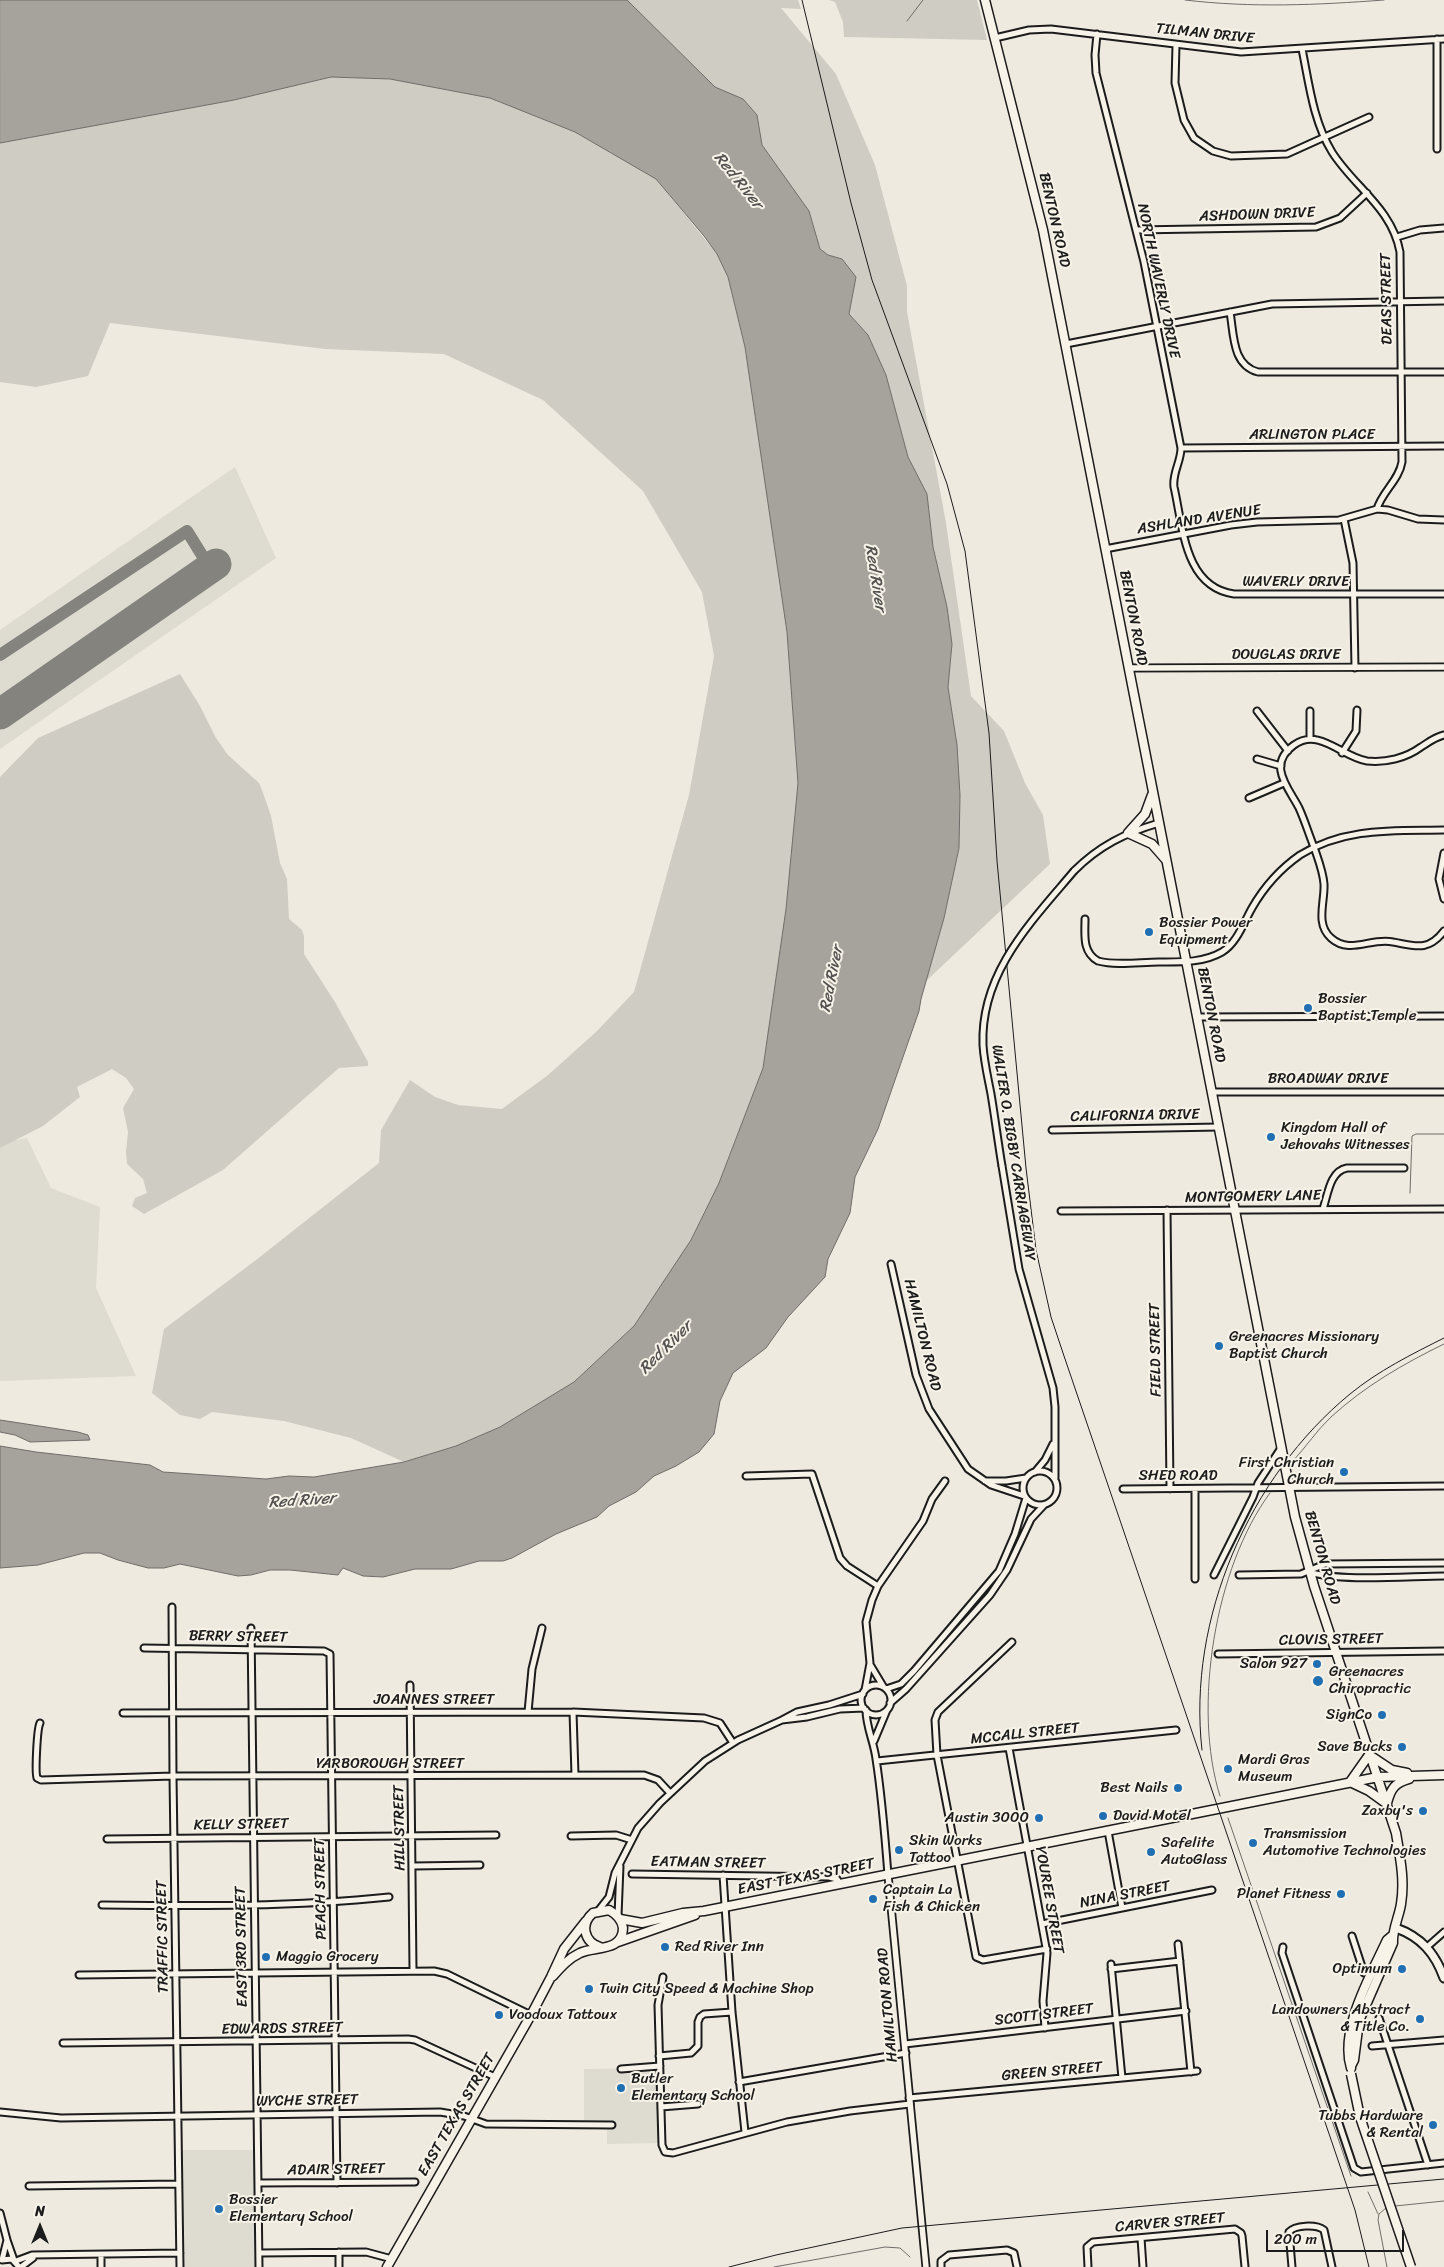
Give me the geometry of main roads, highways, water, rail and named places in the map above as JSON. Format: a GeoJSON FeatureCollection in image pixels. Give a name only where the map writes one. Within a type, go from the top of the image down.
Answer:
{"type":"FeatureCollection","features":[{"type":"Feature","properties":{"kind":"main road","name":"BENTON ROAD"},"geometry":{"type":"LineString","coordinates":[[985,0],[1040,220],[1066,344],[1281,1448],[1310,1572],[1396,1833],[1403,1878],[1401,1904],[1394,1932],[1387,1940],[1354,2019],[1348,2048],[1348,2060],[1360,2117],[1412,2267]]}},
{"type":"Feature","properties":{"kind":"main road"},"geometry":{"type":"LineString","coordinates":[[1153,792],[1145,814],[1128,833],[1152,844],[1167,861]]}},
{"type":"Feature","properties":{"kind":"main road"},"geometry":{"type":"LineString","coordinates":[[1370,1755],[1392,1770],[1421,1776],[1395,1784],[1390,1791],[1387,1804],[1369,1791],[1350,1782],[1370,1755]]}},
{"type":"Feature","properties":{"kind":"main road","name":"EAST TEXAS STREET"},"geometry":{"type":"LineString","coordinates":[[387,2267],[531,2015],[552,1977],[564,1948],[586,1921],[598,1911],[609,1910],[619,1918],[642,1923],[683,1913],[704,1911],[840,1885],[1350,1782],[1378,1777],[1444,1775]]}},
{"type":"Feature","properties":{"kind":"main road","name":"EAST TEXAS STREET"},"geometry":{"type":"LineString","coordinates":[[552,1977],[573,1956],[590,1949],[610,1947],[618,1942],[704,1911]]}},
{"type":"Feature","properties":{"kind":"main road"},"geometry":{"type":"LineString","coordinates":[[618,1942],[623,1928],[619,1918]]}},
{"type":"Feature","properties":{"kind":"main road"},"geometry":{"type":"LineString","coordinates":[[586,1921],[584,1926],[586,1937],[600,1948]]}},
{"type":"Feature","properties":{"kind":"main road"},"geometry":{"type":"LineString","coordinates":[[1394,1932],[1412,1935],[1427,1947],[1440,1966],[1444,1978]]}},
{"type":"Feature","properties":{"kind":"water","name":"Red River"},"geometry":{"type":"Polygon","coordinates":[[[0,0],[627,0],[715,87],[743,99],[757,115],[762,145],[809,211],[820,249],[828,255],[842,259],[856,277],[849,314],[868,335],[886,375],[908,457],[927,494],[933,547],[947,607],[952,644],[948,687],[957,745],[960,795],[959,848],[944,918],[919,1011],[878,1129],[855,1177],[850,1213],[828,1259],[825,1277],[788,1317],[766,1348],[733,1373],[720,1401],[714,1434],[699,1452],[676,1466],[654,1476],[636,1492],[609,1506],[597,1517],[556,1534],[503,1561],[479,1561],[451,1569],[415,1569],[383,1577],[363,1576],[343,1568],[338,1575],[270,1570],[238,1576],[180,1564],[164,1568],[148,1568],[100,1553],[84,1553],[38,1565],[0,1568],[0,1446],[150,1465],[163,1472],[266,1479],[289,1476],[314,1477],[404,1462],[456,1446],[500,1427],[574,1382],[634,1326],[691,1240],[719,1183],[763,1068],[786,909],[798,783],[787,632],[745,347],[728,277],[717,254],[704,236],[656,179],[575,132],[490,98],[390,79],[331,77],[234,100],[0,143],[0,0]]]}},
{"type":"Feature","properties":{"kind":"water"},"geometry":{"type":"Polygon","coordinates":[[[0,1420],[78,1432],[88,1435],[90,1440],[30,1442],[15,1435],[0,1432],[0,1420]]]}},
{"type":"Feature","properties":{"kind":"waterway"},"geometry":{"type":"LineString","coordinates":[[907,21],[923,0]]}},
{"type":"Feature","properties":{"kind":"waterway"},"geometry":{"type":"LineString","coordinates":[[1185,0],[1210,3],[1285,5],[1384,0]]}},
{"type":"Feature","properties":{"kind":"waterway"},"geometry":{"type":"LineString","coordinates":[[1410,1193],[1412,1136],[1416,1134],[1444,1134]]}},
{"type":"Feature","properties":{"kind":"waterway"},"geometry":{"type":"LineString","coordinates":[[1293,1461],[1326,1422],[1357,1395],[1414,1359],[1444,1344]]}},
{"type":"Feature","properties":{"kind":"waterway"},"geometry":{"type":"LineString","coordinates":[[1220,1796],[1212,1761],[1208,1722],[1209,1681],[1214,1639],[1223,1598],[1235,1559],[1251,1524],[1270,1493]]}},
{"type":"Feature","properties":{"kind":"waterway"},"geometry":{"type":"LineString","coordinates":[[1228,1818],[1351,2176]]}},
{"type":"Feature","properties":{"kind":"waterway"},"geometry":{"type":"LineString","coordinates":[[1368,2192],[1378,2214]]}},
{"type":"Feature","properties":{"kind":"waterway"},"geometry":{"type":"LineString","coordinates":[[1395,2206],[1444,2201]]}},
{"type":"Feature","properties":{"kind":"waterway"},"geometry":{"type":"LineString","coordinates":[[1386,2208],[1379,2214],[1378,2220],[1387,2267]]}},
{"type":"Feature","properties":{"kind":"waterway"},"geometry":{"type":"LineString","coordinates":[[774,2267],[885,2247],[900,2248],[910,2257]]}},
{"type":"Feature","properties":{"kind":"railway"},"geometry":{"type":"LineString","coordinates":[[802,0],[851,203],[872,280],[947,484],[965,551],[989,733],[997,861],[1026,1168],[1036,1250],[1051,1317],[1355,2210],[1369,2267]]}},
{"type":"Feature","properties":{"kind":"railway"},"geometry":{"type":"LineString","coordinates":[[1202,1750],[1200,1700],[1205,1651],[1216,1602],[1232,1554],[1255,1509],[1282,1466],[1314,1428],[1350,1394],[1384,1370],[1444,1338]]}},
{"type":"Feature","properties":{"kind":"railway"},"geometry":{"type":"LineString","coordinates":[[729,2267],[902,2228],[1444,2179]]}},
{"type":"Feature","properties":{"kind":"place","name":"Bossier Power Equipment"},"geometry":{"type":"Point","coordinates":[1149,932]}},
{"type":"Feature","properties":{"kind":"place","name":"Bossier Baptist Temple"},"geometry":{"type":"Point","coordinates":[1308,1008]}},
{"type":"Feature","properties":{"kind":"place","name":"Kingdom Hall of Jehovahs Witnesses"},"geometry":{"type":"Point","coordinates":[1271,1137]}},
{"type":"Feature","properties":{"kind":"place","name":"Greenacres Missionary Baptist Church"},"geometry":{"type":"Point","coordinates":[1219,1346]}},
{"type":"Feature","properties":{"kind":"place","name":"First Christian Church"},"geometry":{"type":"Point","coordinates":[1344,1472]}},
{"type":"Feature","properties":{"kind":"place","name":"Salon 927"},"geometry":{"type":"Point","coordinates":[1317,1664]}},
{"type":"Feature","properties":{"kind":"place","name":"Greenacres Chiropractic"},"geometry":{"type":"Point","coordinates":[1318,1681]}},
{"type":"Feature","properties":{"kind":"place","name":"SignCo"},"geometry":{"type":"Point","coordinates":[1382,1715]}},
{"type":"Feature","properties":{"kind":"place","name":"Save Bucks"},"geometry":{"type":"Point","coordinates":[1402,1747]}},
{"type":"Feature","properties":{"kind":"place","name":"Mardi Gras Museum"},"geometry":{"type":"Point","coordinates":[1228,1769]}},
{"type":"Feature","properties":{"kind":"place","name":"Best Nails"},"geometry":{"type":"Point","coordinates":[1178,1788]}},
{"type":"Feature","properties":{"kind":"place","name":"Zaxby's"},"geometry":{"type":"Point","coordinates":[1423,1811]}},
{"type":"Feature","properties":{"kind":"place","name":"David Motel"},"geometry":{"type":"Point","coordinates":[1103,1816]}},
{"type":"Feature","properties":{"kind":"place","name":"Austin 3000"},"geometry":{"type":"Point","coordinates":[1039,1818]}},
{"type":"Feature","properties":{"kind":"place","name":"Transmission Automotive Technologies"},"geometry":{"type":"Point","coordinates":[1253,1843]}},
{"type":"Feature","properties":{"kind":"place","name":"Skin Works Tattoo"},"geometry":{"type":"Point","coordinates":[899,1850]}},
{"type":"Feature","properties":{"kind":"place","name":"Safelite AutoGlass"},"geometry":{"type":"Point","coordinates":[1151,1852]}},
{"type":"Feature","properties":{"kind":"place","name":"Planet Fitness"},"geometry":{"type":"Point","coordinates":[1341,1894]}},
{"type":"Feature","properties":{"kind":"place","name":"Captain La Fish & Chicken"},"geometry":{"type":"Point","coordinates":[873,1899]}},
{"type":"Feature","properties":{"kind":"place","name":"Red River Inn"},"geometry":{"type":"Point","coordinates":[665,1947]}},
{"type":"Feature","properties":{"kind":"place","name":"Maggio Grocery"},"geometry":{"type":"Point","coordinates":[266,1957]}},
{"type":"Feature","properties":{"kind":"place","name":"Optimum"},"geometry":{"type":"Point","coordinates":[1402,1969]}},
{"type":"Feature","properties":{"kind":"place","name":"Twin City Speed & Machine Shop"},"geometry":{"type":"Point","coordinates":[589,1989]}},
{"type":"Feature","properties":{"kind":"place","name":"Voodoux Tattoux"},"geometry":{"type":"Point","coordinates":[499,2015]}},
{"type":"Feature","properties":{"kind":"place","name":"Landowners Abstract & Title Co."},"geometry":{"type":"Point","coordinates":[1420,2019]}},
{"type":"Feature","properties":{"kind":"place","name":"Butler Elementary School"},"geometry":{"type":"Point","coordinates":[621,2088]}},
{"type":"Feature","properties":{"kind":"place","name":"Tubbs Hardware & Rental"},"geometry":{"type":"Point","coordinates":[1433,2125]}},
{"type":"Feature","properties":{"kind":"place","name":"Bossier Elementary School"},"geometry":{"type":"Point","coordinates":[219,2209]}}]}
